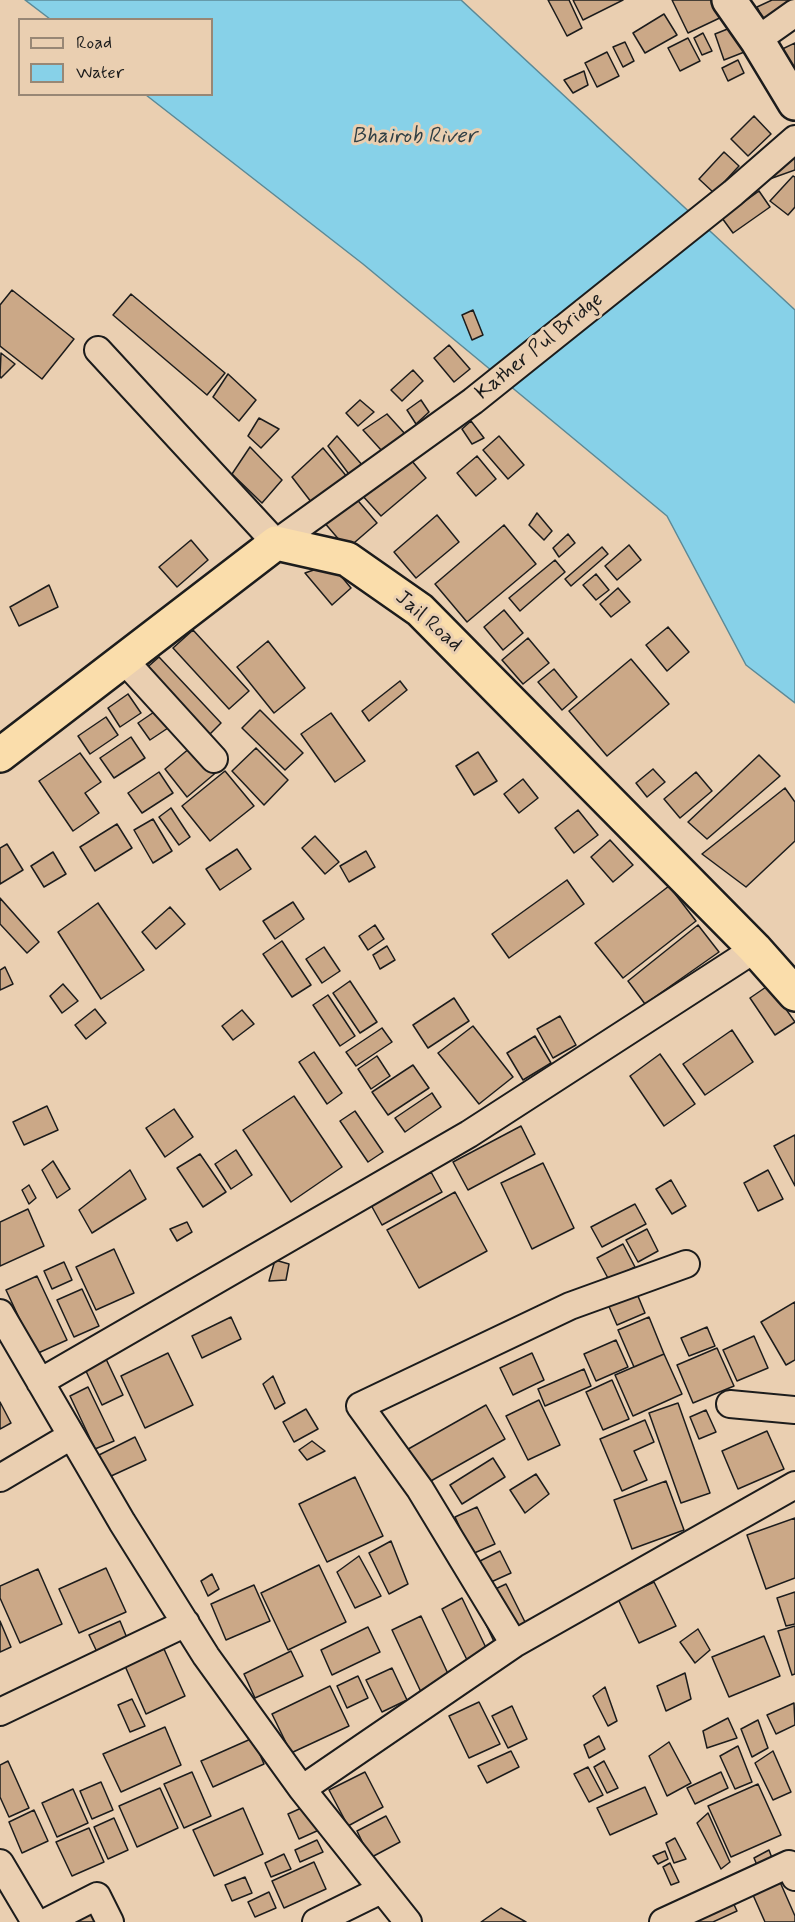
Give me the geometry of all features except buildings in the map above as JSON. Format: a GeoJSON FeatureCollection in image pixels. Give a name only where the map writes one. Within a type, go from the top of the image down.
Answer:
{"type":"FeatureCollection","features":[{"type":"Feature","properties":{"kind":"highway"},"geometry":{"type":"LineString","coordinates":[[0,754],[276,543]]}},
{"type":"Feature","properties":{"kind":"highway","name":"Jail Road"},"geometry":{"type":"LineString","coordinates":[[276,543],[347,559],[420,610],[754,949],[795,994]]}},
{"type":"Feature","properties":{"kind":"street"},"geometry":{"type":"LineString","coordinates":[[729,0],[757,40],[795,103]]}},
{"type":"Feature","properties":{"kind":"street"},"geometry":{"type":"LineString","coordinates":[[757,40],[795,14]]}},
{"type":"Feature","properties":{"kind":"street","name":"Kather Pul Bridge"},"geometry":{"type":"LineString","coordinates":[[276,543],[473,401],[733,193],[795,139]]}},
{"type":"Feature","properties":{"kind":"street"},"geometry":{"type":"LineString","coordinates":[[98,350],[276,543]]}},
{"type":"Feature","properties":{"kind":"street"},"geometry":{"type":"LineString","coordinates":[[124,660],[214,759]]}},
{"type":"Feature","properties":{"kind":"street"},"geometry":{"type":"LineString","coordinates":[[40,1383],[469,1134],[754,949]]}},
{"type":"Feature","properties":{"kind":"street"},"geometry":{"type":"LineString","coordinates":[[514,1644],[420,1489],[360,1406],[570,1306],[686,1264]]}},
{"type":"Feature","properties":{"kind":"street"},"geometry":{"type":"LineString","coordinates":[[0,1314],[8,1346],[40,1383],[186,1623],[302,1789],[408,1922]]}},
{"type":"Feature","properties":{"kind":"street"},"geometry":{"type":"LineString","coordinates":[[730,1404],[795,1410]]}},
{"type":"Feature","properties":{"kind":"street"},"geometry":{"type":"LineString","coordinates":[[0,1478],[71,1436]]}},
{"type":"Feature","properties":{"kind":"street"},"geometry":{"type":"LineString","coordinates":[[302,1789],[514,1644],[795,1485]]}},
{"type":"Feature","properties":{"kind":"street"},"geometry":{"type":"LineString","coordinates":[[0,1712],[186,1623]]}},
{"type":"Feature","properties":{"kind":"street"},"geometry":{"type":"LineString","coordinates":[[0,1863],[35,1922]]}},
{"type":"Feature","properties":{"kind":"street"},"geometry":{"type":"LineString","coordinates":[[663,1922],[789,1864],[795,1877]]}},
{"type":"Feature","properties":{"kind":"street"},"geometry":{"type":"LineString","coordinates":[[316,1922],[381,1890]]}},
{"type":"Feature","properties":{"kind":"street"},"geometry":{"type":"LineString","coordinates":[[46,1922],[97,1896],[110,1922]]}},
{"type":"Feature","properties":{"kind":"water","name":"Bhairob River"},"geometry":{"type":"Polygon","coordinates":[[[25,0],[461,0],[795,310],[795,703],[746,665],[667,516],[363,264],[147,96],[213,96],[213,18],[49,18],[25,0]]]}}]}
